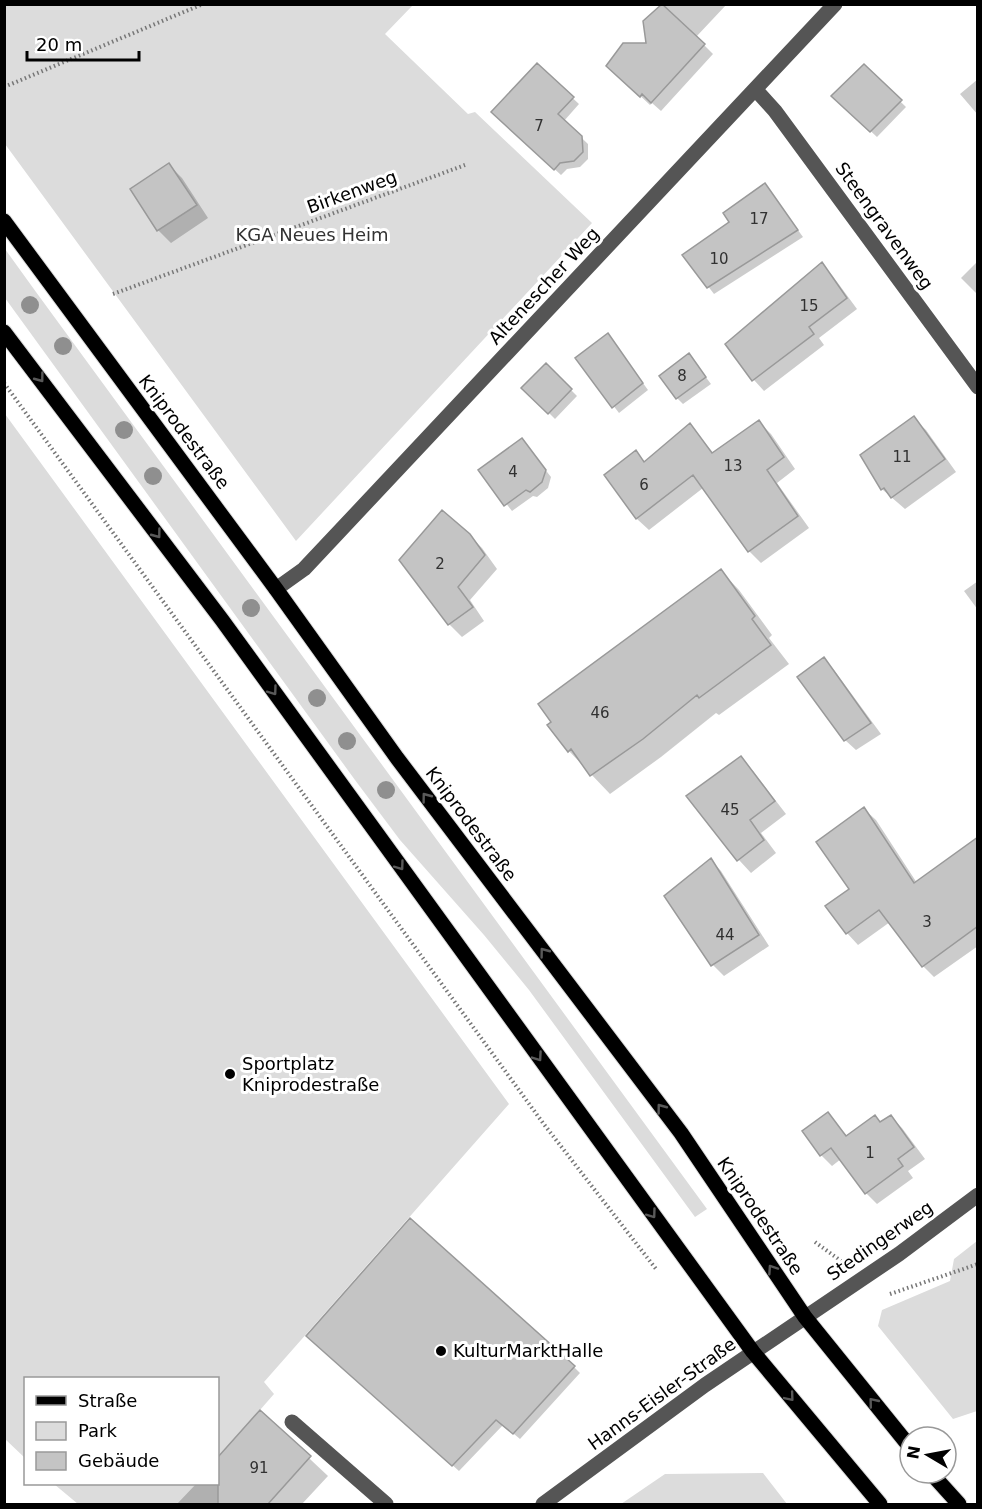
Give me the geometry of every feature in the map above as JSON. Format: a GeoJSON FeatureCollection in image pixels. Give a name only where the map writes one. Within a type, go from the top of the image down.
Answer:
{"type":"FeatureCollection","features":[{"type":"Feature","properties":{"kind":"main road","name":"Kniprodestraße"},"geometry":{"type":"LineString","coordinates":[[4,221],[276,589],[397,758],[681,1133],[805,1317],[898,1432]]}},
{"type":"Feature","properties":{"kind":"main road"},"geometry":{"type":"LineString","coordinates":[[4,332],[222,620],[753,1352],[880,1504]]}},
{"type":"Feature","properties":{"kind":"main road"},"geometry":{"type":"LineString","coordinates":[[942,1485],[960,1504]]}},
{"type":"Feature","properties":{"kind":"street","name":"Altenescher Weg"},"geometry":{"type":"LineString","coordinates":[[276,589],[303,569],[835,4]]}},
{"type":"Feature","properties":{"kind":"street","name":"Steengravenweg"},"geometry":{"type":"LineString","coordinates":[[756,90],[775,111],[978,387]]}},
{"type":"Feature","properties":{"kind":"street","name":"Stedingerweg"},"geometry":{"type":"LineString","coordinates":[[805,1317],[899,1254],[978,1195]]}},
{"type":"Feature","properties":{"kind":"street","name":"Hanns-Eisler-Straße"},"geometry":{"type":"LineString","coordinates":[[544,1504],[705,1384],[805,1317]]}},
{"type":"Feature","properties":{"kind":"street"},"geometry":{"type":"LineString","coordinates":[[292,1422],[386,1504]]}},
{"type":"Feature","properties":{"kind":"path"},"geometry":{"type":"LineString","coordinates":[[4,87],[203,4]]}},
{"type":"Feature","properties":{"kind":"path","name":"Birkenweg"},"geometry":{"type":"LineString","coordinates":[[113,294],[465,165]]}},
{"type":"Feature","properties":{"kind":"path"},"geometry":{"type":"LineString","coordinates":[[4,383],[543,1123],[656,1269]]}},
{"type":"Feature","properties":{"kind":"path"},"geometry":{"type":"LineString","coordinates":[[889,1295],[978,1264]]}},
{"type":"Feature","properties":{"kind":"green space","name":"KGA Neues Heim"},"geometry":{"type":"Polygon","coordinates":[[[4,5],[413,5],[385,34],[468,114],[475,112],[592,223],[296,541],[5,144],[4,5]]]}},
{"type":"Feature","properties":{"kind":"green space"},"geometry":{"type":"Polygon","coordinates":[[[5,249],[707,1209],[695,1217],[529,990],[400,840],[355,780],[5,298],[5,249]]]}},
{"type":"Feature","properties":{"kind":"green space","name":"Sportplatz Kniprodestraße"},"geometry":{"type":"Polygon","coordinates":[[[5,414],[509,1104],[264,1382],[274,1394],[260,1410],[311,1456],[268,1504],[78,1504],[55,1485],[219,1485],[219,1377],[24,1377],[24,1457],[5,1439],[5,414]]]}},
{"type":"Feature","properties":{"kind":"green space"},"geometry":{"type":"Polygon","coordinates":[[[977,1241],[977,1411],[953,1419],[878,1326],[882,1310],[950,1281],[954,1259],[977,1241]]]}},
{"type":"Feature","properties":{"kind":"green space"},"geometry":{"type":"Polygon","coordinates":[[[763,1473],[787,1504],[621,1504],[665,1474],[763,1473]]]}},
{"type":"Feature","properties":{"kind":"building"},"geometry":{"type":"Polygon","coordinates":[[[662,4],[705,44],[651,103],[642,94],[640,97],[606,66],[623,43],[646,43],[643,21],[662,4]]]}},
{"type":"Feature","properties":{"kind":"building"},"geometry":{"type":"Polygon","coordinates":[[[537,63],[574,97],[558,114],[582,136],[583,152],[574,161],[560,163],[554,170],[491,112],[537,63]]]}},
{"type":"Feature","properties":{"kind":"building"},"geometry":{"type":"Polygon","coordinates":[[[864,64],[902,100],[870,132],[831,96],[864,64]]]}},
{"type":"Feature","properties":{"kind":"building"},"geometry":{"type":"Polygon","coordinates":[[[169,163],[197,205],[157,231],[130,189],[169,163]]]}},
{"type":"Feature","properties":{"kind":"building"},"geometry":{"type":"Polygon","coordinates":[[[765,183],[798,230],[707,288],[682,255],[729,222],[723,213],[765,183]]]}},
{"type":"Feature","properties":{"kind":"building"},"geometry":{"type":"Polygon","coordinates":[[[822,262],[847,298],[809,327],[814,334],[752,381],[725,344],[822,262]]]}},
{"type":"Feature","properties":{"kind":"building"},"geometry":{"type":"Polygon","coordinates":[[[608,333],[643,383],[612,408],[575,358],[608,333]]]}},
{"type":"Feature","properties":{"kind":"building"},"geometry":{"type":"Polygon","coordinates":[[[689,353],[706,377],[676,399],[659,376],[689,353]]]}},
{"type":"Feature","properties":{"kind":"building"},"geometry":{"type":"Polygon","coordinates":[[[546,363],[572,389],[548,414],[521,388],[546,363]]]}},
{"type":"Feature","properties":{"kind":"building"},"geometry":{"type":"Polygon","coordinates":[[[914,416],[945,459],[891,498],[884,488],[881,490],[860,455],[914,416]]]}},
{"type":"Feature","properties":{"kind":"building"},"geometry":{"type":"Polygon","coordinates":[[[759,420],[784,457],[767,470],[798,516],[748,552],[693,475],[636,519],[604,475],[636,450],[644,462],[690,423],[712,453],[759,420]]]}},
{"type":"Feature","properties":{"kind":"building"},"geometry":{"type":"Polygon","coordinates":[[[522,438],[546,470],[542,482],[530,492],[526,490],[504,506],[478,470],[522,438]]]}},
{"type":"Feature","properties":{"kind":"building"},"geometry":{"type":"Polygon","coordinates":[[[442,510],[470,534],[485,555],[458,587],[473,607],[448,625],[399,560],[442,510]]]}},
{"type":"Feature","properties":{"kind":"building"},"geometry":{"type":"Polygon","coordinates":[[[721,569],[755,616],[752,619],[771,645],[699,698],[697,695],[643,739],[590,776],[571,749],[568,752],[547,725],[551,722],[538,704],[721,569]]]}},
{"type":"Feature","properties":{"kind":"building"},"geometry":{"type":"Polygon","coordinates":[[[824,657],[871,723],[844,741],[797,677],[824,657]]]}},
{"type":"Feature","properties":{"kind":"building"},"geometry":{"type":"Polygon","coordinates":[[[741,756],[775,801],[750,820],[764,840],[737,861],[686,796],[741,756]]]}},
{"type":"Feature","properties":{"kind":"building"},"geometry":{"type":"Polygon","coordinates":[[[864,807],[914,883],[978,837],[978,926],[922,967],[879,910],[846,934],[825,906],[849,889],[816,842],[864,807]]]}},
{"type":"Feature","properties":{"kind":"building"},"geometry":{"type":"Polygon","coordinates":[[[711,858],[759,935],[711,966],[664,896],[711,858]]]}},
{"type":"Feature","properties":{"kind":"building"},"geometry":{"type":"Polygon","coordinates":[[[828,1112],[846,1136],[875,1115],[880,1122],[891,1115],[914,1147],[898,1159],[903,1166],[865,1194],[831,1148],[820,1156],[802,1131],[828,1112]]]}},
{"type":"Feature","properties":{"kind":"building","name":"KulturMarktHalle"},"geometry":{"type":"Polygon","coordinates":[[[410,1218],[575,1366],[513,1434],[496,1420],[452,1466],[306,1336],[410,1218]]]}},
{"type":"Feature","properties":{"kind":"building"},"geometry":{"type":"Polygon","coordinates":[[[260,1410],[311,1456],[268,1504],[218,1504],[219,1456],[260,1410]]]}},
{"type":"Feature","properties":{"kind":"place","name":"Sportplatz Kniprodestraße"},"geometry":{"type":"Point","coordinates":[230,1074]}},
{"type":"Feature","properties":{"kind":"place","name":"KulturMarktHalle"},"geometry":{"type":"Point","coordinates":[441,1351]}}]}
